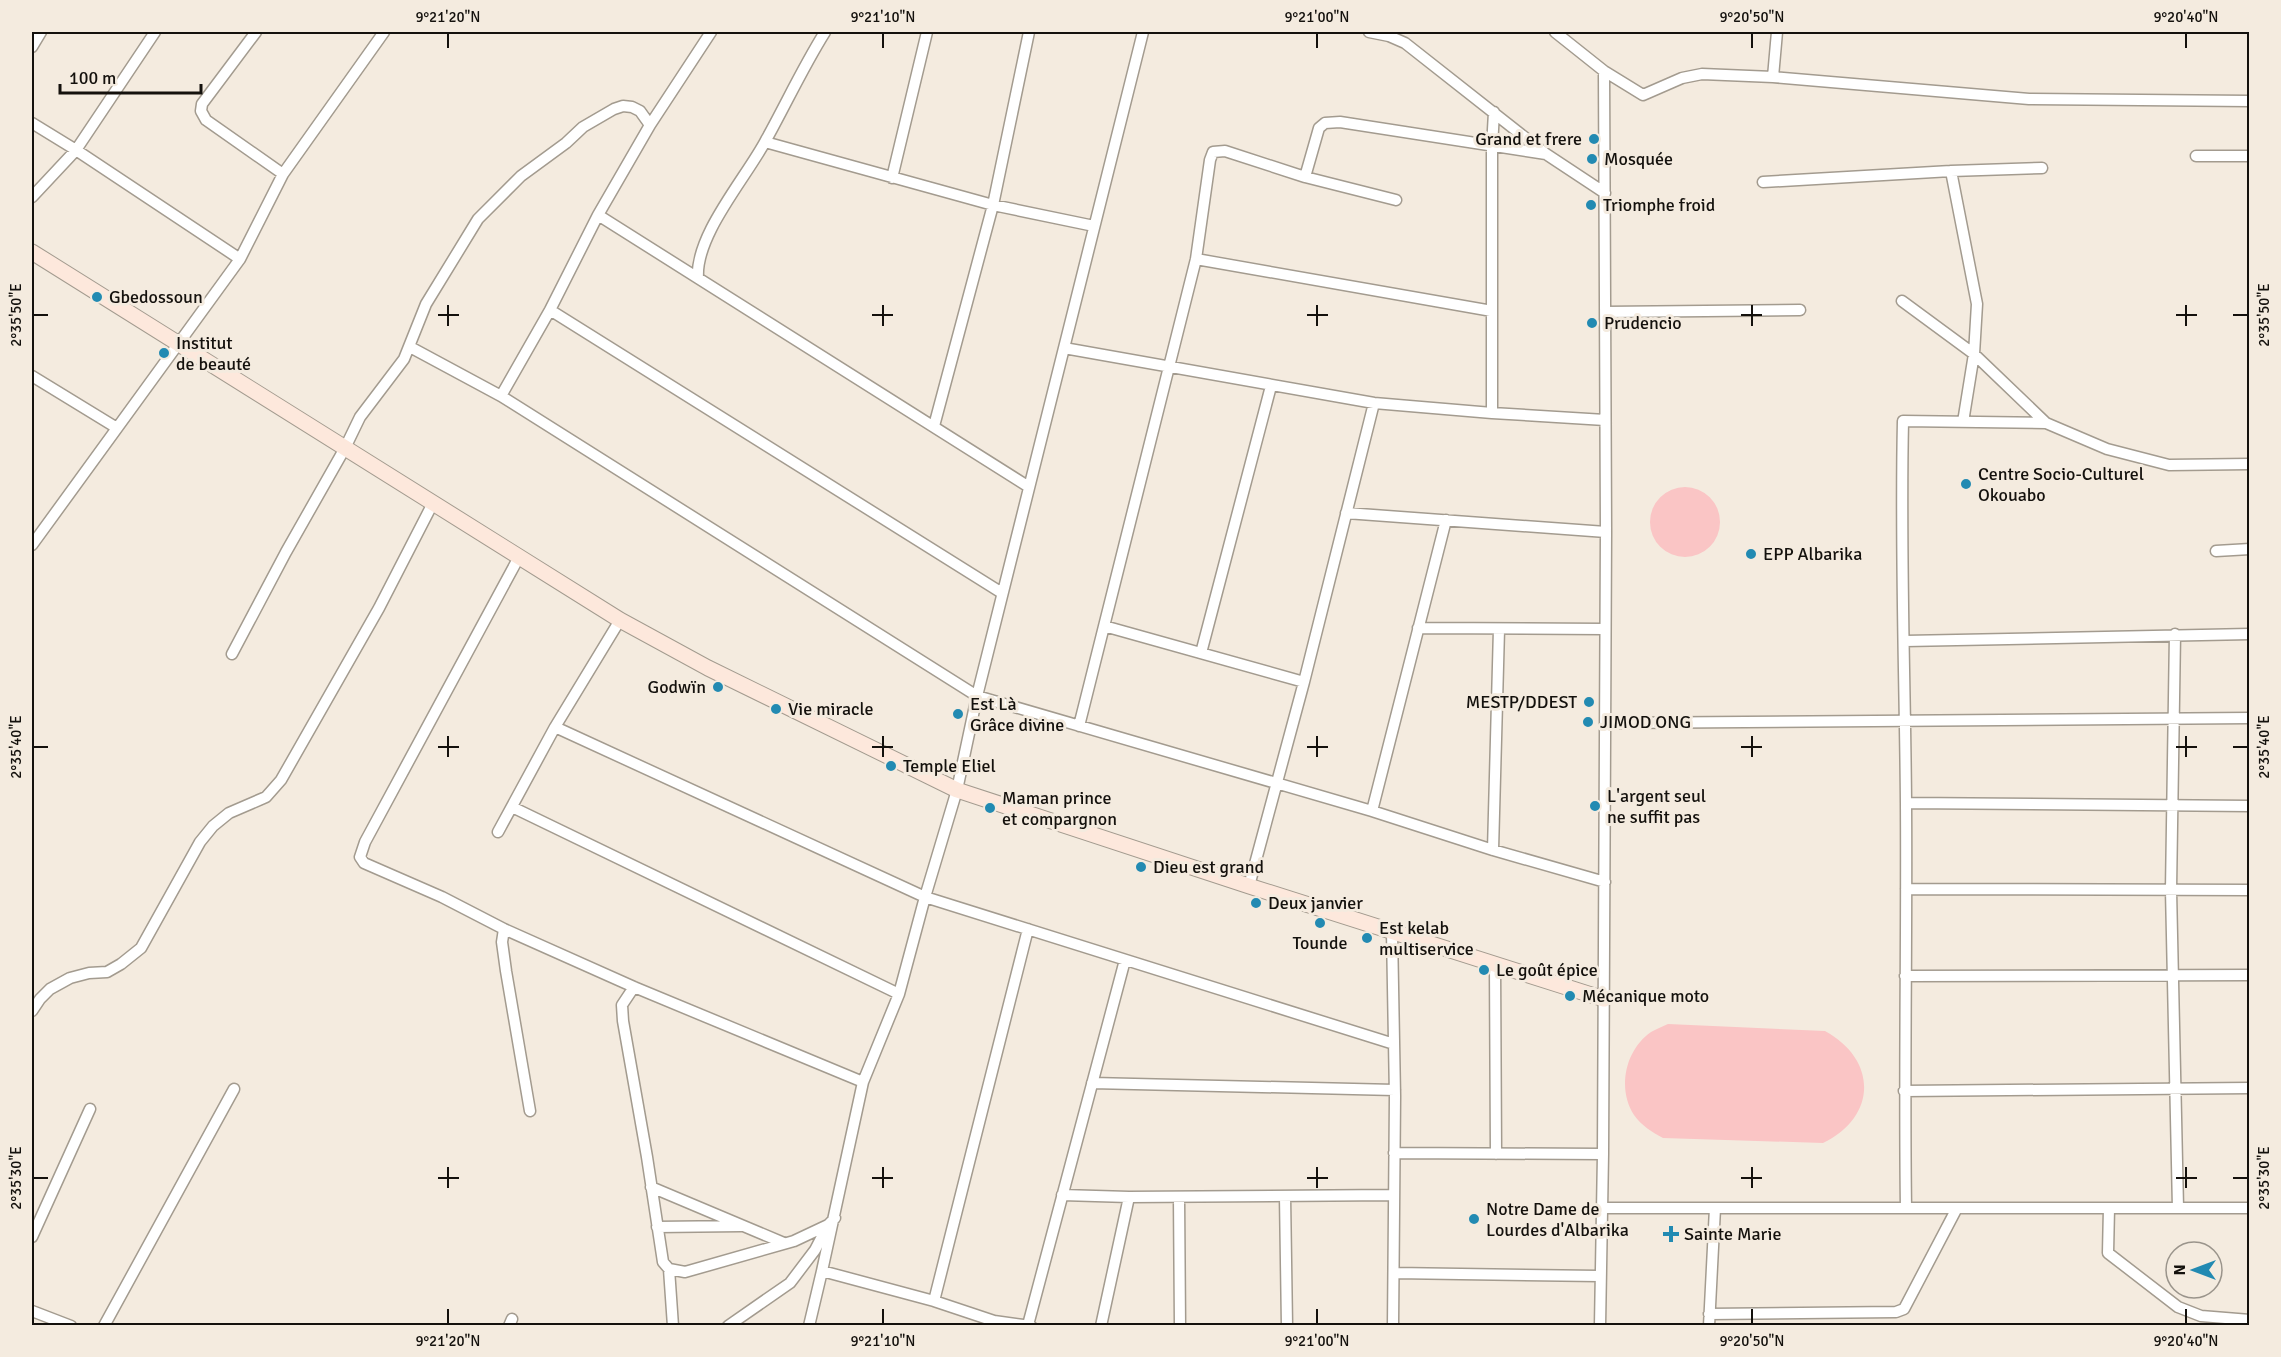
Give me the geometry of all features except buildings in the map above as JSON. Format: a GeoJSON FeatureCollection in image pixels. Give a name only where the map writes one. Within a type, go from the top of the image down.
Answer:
{"type":"FeatureCollection","features":[{"type":"Feature","properties":{"kind":"street"},"geometry":{"type":"LineString","coordinates":[[32,47],[41,32]]}},
{"type":"Feature","properties":{"kind":"street"},"geometry":{"type":"LineString","coordinates":[[32,197],[76,150],[155,32]]}},
{"type":"Feature","properties":{"kind":"street"},"geometry":{"type":"LineString","coordinates":[[256,32],[202,104],[201,111],[206,120],[283,174]]}},
{"type":"Feature","properties":{"kind":"street"},"geometry":{"type":"LineString","coordinates":[[32,545],[240,259],[283,174],[384,32]]}},
{"type":"Feature","properties":{"kind":"street"},"geometry":{"type":"LineString","coordinates":[[501,396],[550,310],[598,215],[650,125],[711,32]]}},
{"type":"Feature","properties":{"kind":"street"},"geometry":{"type":"LineString","coordinates":[[698,278],[698,257],[714,225],[765,142],[789,94],[825,32]]}},
{"type":"Feature","properties":{"kind":"street"},"geometry":{"type":"LineString","coordinates":[[892,178],[927,32]]}},
{"type":"Feature","properties":{"kind":"street"},"geometry":{"type":"LineString","coordinates":[[934,426],[993,205],[1029,32]]}},
{"type":"Feature","properties":{"kind":"street"},"geometry":{"type":"LineString","coordinates":[[809,1326],[863,1082],[899,994],[957,790],[1002,594],[1143,32]]}},
{"type":"Feature","properties":{"kind":"street"},"geometry":{"type":"LineString","coordinates":[[1369,32],[1389,36],[1406,43],[1546,154],[1605,193]]}},
{"type":"Feature","properties":{"kind":"street"},"geometry":{"type":"LineString","coordinates":[[1555,32],[1604,71],[1643,95],[1691,75],[1773,77],[2029,99],[2250,101]]}},
{"type":"Feature","properties":{"kind":"street"},"geometry":{"type":"LineString","coordinates":[[1773,77],[1777,32]]}},
{"type":"Feature","properties":{"kind":"street"},"geometry":{"type":"LineString","coordinates":[[1600,1326],[1605,882],[1604,71]]}},
{"type":"Feature","properties":{"kind":"street"},"geometry":{"type":"LineString","coordinates":[[232,654],[360,417],[405,359],[426,304],[478,219],[521,176],[566,143],[583,127],[614,109],[623,106],[633,107],[640,111],[650,125]]}},
{"type":"Feature","properties":{"kind":"street"},"geometry":{"type":"LineString","coordinates":[[1492,413],[1494,112]]}},
{"type":"Feature","properties":{"kind":"street"},"geometry":{"type":"LineString","coordinates":[[1305,177],[1319,128],[1325,123],[1340,122],[1546,154]]}},
{"type":"Feature","properties":{"kind":"street"},"geometry":{"type":"LineString","coordinates":[[32,123],[240,259]]}},
{"type":"Feature","properties":{"kind":"street"},"geometry":{"type":"LineString","coordinates":[[765,142],[993,205],[1094,226]]}},
{"type":"Feature","properties":{"kind":"street"},"geometry":{"type":"LineString","coordinates":[[1079,726],[1196,259],[1213,152],[1225,151],[1305,177],[1396,200]]}},
{"type":"Feature","properties":{"kind":"street"},"geometry":{"type":"LineString","coordinates":[[2196,156],[2250,156]]}},
{"type":"Feature","properties":{"kind":"street"},"geometry":{"type":"LineString","coordinates":[[1763,182],[2042,168]]}},
{"type":"Feature","properties":{"kind":"street"},"geometry":{"type":"LineString","coordinates":[[1951,171],[1977,304],[1974,354],[1962,422]]}},
{"type":"Feature","properties":{"kind":"street"},"geometry":{"type":"LineString","coordinates":[[598,215],[1029,487]]}},
{"type":"Feature","properties":{"kind":"street"},"geometry":{"type":"LineString","coordinates":[[32,252],[620,620],[708,668],[957,790],[1604,999]]}},
{"type":"Feature","properties":{"kind":"street"},"geometry":{"type":"LineString","coordinates":[[1196,259],[1492,311]]}},
{"type":"Feature","properties":{"kind":"street"},"geometry":{"type":"LineString","coordinates":[[1902,301],[1974,354],[2046,423],[2107,449],[2169,465],[2250,464]]}},
{"type":"Feature","properties":{"kind":"street"},"geometry":{"type":"LineString","coordinates":[[550,310],[1002,594]]}},
{"type":"Feature","properties":{"kind":"street"},"geometry":{"type":"LineString","coordinates":[[1605,312],[1800,310]]}},
{"type":"Feature","properties":{"kind":"street"},"geometry":{"type":"LineString","coordinates":[[410,346],[501,396],[977,696],[1372,811],[1493,850],[1605,882]]}},
{"type":"Feature","properties":{"kind":"street"},"geometry":{"type":"LineString","coordinates":[[1064,348],[1374,403],[1605,420]]}},
{"type":"Feature","properties":{"kind":"street"},"geometry":{"type":"LineString","coordinates":[[32,376],[117,428]]}},
{"type":"Feature","properties":{"kind":"street"},"geometry":{"type":"LineString","coordinates":[[1201,653],[1270,386]]}},
{"type":"Feature","properties":{"kind":"street"},"geometry":{"type":"LineString","coordinates":[[1249,886],[1304,682],[1374,403]]}},
{"type":"Feature","properties":{"kind":"street"},"geometry":{"type":"LineString","coordinates":[[1906,1208],[1905,641],[1901,502],[1903,421],[2046,423]]}},
{"type":"Feature","properties":{"kind":"street"},"geometry":{"type":"LineString","coordinates":[[32,1011],[50,989],[70,978],[89,973],[107,972],[122,964],[141,948],[200,842],[213,826],[229,813],[266,797],[281,780],[379,608],[433,503]]}},
{"type":"Feature","properties":{"kind":"street"},"geometry":{"type":"LineString","coordinates":[[1346,513],[1606,531]]}},
{"type":"Feature","properties":{"kind":"street"},"geometry":{"type":"LineString","coordinates":[[1372,811],[1446,520]]}},
{"type":"Feature","properties":{"kind":"street"},"geometry":{"type":"LineString","coordinates":[[2217,551],[2250,549]]}},
{"type":"Feature","properties":{"kind":"street"},"geometry":{"type":"LineString","coordinates":[[519,557],[360,851],[360,857],[364,863],[442,897],[504,929],[634,987],[863,1082]]}},
{"type":"Feature","properties":{"kind":"street"},"geometry":{"type":"LineString","coordinates":[[498,832],[555,727],[620,620]]}},
{"type":"Feature","properties":{"kind":"street"},"geometry":{"type":"LineString","coordinates":[[1104,626],[1304,682]]}},
{"type":"Feature","properties":{"kind":"street"},"geometry":{"type":"LineString","coordinates":[[1418,628],[1605,629]]}},
{"type":"Feature","properties":{"kind":"street"},"geometry":{"type":"LineString","coordinates":[[1493,850],[1498,629]]}},
{"type":"Feature","properties":{"kind":"street"},"geometry":{"type":"LineString","coordinates":[[2175,634],[2171,890],[2178,1208]]}},
{"type":"Feature","properties":{"kind":"street"},"geometry":{"type":"LineString","coordinates":[[1905,641],[2250,634]]}},
{"type":"Feature","properties":{"kind":"street"},"geometry":{"type":"LineString","coordinates":[[1605,723],[2250,718]]}},
{"type":"Feature","properties":{"kind":"street"},"geometry":{"type":"LineString","coordinates":[[555,727],[925,897],[1394,1044]]}},
{"type":"Feature","properties":{"kind":"street"},"geometry":{"type":"LineString","coordinates":[[1906,803],[2250,806]]}},
{"type":"Feature","properties":{"kind":"street"},"geometry":{"type":"LineString","coordinates":[[512,807],[899,994]]}},
{"type":"Feature","properties":{"kind":"street"},"geometry":{"type":"LineString","coordinates":[[1906,889],[2250,890]]}},
{"type":"Feature","properties":{"kind":"street"},"geometry":{"type":"LineString","coordinates":[[504,929],[502,942],[506,971],[530,1111]]}},
{"type":"Feature","properties":{"kind":"street"},"geometry":{"type":"LineString","coordinates":[[934,1301],[1028,929]]}},
{"type":"Feature","properties":{"kind":"street"},"geometry":{"type":"LineString","coordinates":[[1392,932],[1395,1090],[1393,1326]]}},
{"type":"Feature","properties":{"kind":"street"},"geometry":{"type":"LineString","coordinates":[[822,1270],[934,1301],[993,1323],[1029,1325],[1125,960]]}},
{"type":"Feature","properties":{"kind":"street"},"geometry":{"type":"LineString","coordinates":[[1495,965],[1496,1154]]}},
{"type":"Feature","properties":{"kind":"street"},"geometry":{"type":"LineString","coordinates":[[1905,976],[2250,975]]}},
{"type":"Feature","properties":{"kind":"street"},"geometry":{"type":"LineString","coordinates":[[634,987],[622,1005],[623,1021],[663,1262],[669,1269],[673,1326]]}},
{"type":"Feature","properties":{"kind":"street"},"geometry":{"type":"LineString","coordinates":[[1092,1083],[1395,1090]]}},
{"type":"Feature","properties":{"kind":"street"},"geometry":{"type":"LineString","coordinates":[[1904,1091],[2250,1088]]}},
{"type":"Feature","properties":{"kind":"street"},"geometry":{"type":"LineString","coordinates":[[104,1326],[234,1089]]}},
{"type":"Feature","properties":{"kind":"street"},"geometry":{"type":"LineString","coordinates":[[32,1237],[90,1109]]}},
{"type":"Feature","properties":{"kind":"street"},"geometry":{"type":"LineString","coordinates":[[1394,1153],[1603,1154]]}},
{"type":"Feature","properties":{"kind":"street"},"geometry":{"type":"LineString","coordinates":[[651,1187],[744,1226],[826,1253]]}},
{"type":"Feature","properties":{"kind":"street"},"geometry":{"type":"LineString","coordinates":[[1062,1195],[1130,1197],[1393,1195]]}},
{"type":"Feature","properties":{"kind":"street"},"geometry":{"type":"LineString","coordinates":[[1285,1196],[1287,1326]]}},
{"type":"Feature","properties":{"kind":"street"},"geometry":{"type":"LineString","coordinates":[[1101,1326],[1130,1197]]}},
{"type":"Feature","properties":{"kind":"street"},"geometry":{"type":"LineString","coordinates":[[1179,1197],[1180,1326]]}},
{"type":"Feature","properties":{"kind":"street"},"geometry":{"type":"LineString","coordinates":[[1602,1208],[2250,1208]]}},
{"type":"Feature","properties":{"kind":"street"},"geometry":{"type":"LineString","coordinates":[[1715,1208],[1709,1320],[1896,1312],[1904,1309],[1957,1208]]}},
{"type":"Feature","properties":{"kind":"street"},"geometry":{"type":"LineString","coordinates":[[2109,1208],[2108,1253],[2178,1307],[2224,1322],[2250,1320]]}},
{"type":"Feature","properties":{"kind":"street"},"geometry":{"type":"LineString","coordinates":[[669,1269],[685,1272],[789,1242],[831,1221]]}},
{"type":"Feature","properties":{"kind":"street"},"geometry":{"type":"LineString","coordinates":[[728,1326],[790,1283],[815,1250],[831,1221]]}},
{"type":"Feature","properties":{"kind":"street"},"geometry":{"type":"LineString","coordinates":[[657,1227],[744,1226]]}},
{"type":"Feature","properties":{"kind":"street"},"geometry":{"type":"LineString","coordinates":[[1395,1274],[1599,1276]]}},
{"type":"Feature","properties":{"kind":"street"},"geometry":{"type":"LineString","coordinates":[[32,1311],[71,1326]]}},
{"type":"Feature","properties":{"kind":"shaded area"},"geometry":{"type":"Polygon","coordinates":[[[1685,487],[1698,490],[1710,497],[1717,509],[1720,522],[1717,535],[1710,547],[1698,554],[1685,557],[1672,554],[1660,547],[1653,535],[1650,522],[1653,509],[1660,497],[1672,490],[1685,487]]]}},
{"type":"Feature","properties":{"kind":"shaded area"},"geometry":{"type":"Polygon","coordinates":[[[1668,1024],[1825,1031],[1842,1043],[1855,1057],[1862,1072],[1864,1088],[1861,1104],[1854,1119],[1841,1132],[1823,1143],[1663,1138],[1647,1128],[1634,1115],[1626,1094],[1625,1082],[1626,1070],[1635,1049],[1651,1032],[1668,1024]]]}},
{"type":"Feature","properties":{"kind":"place","name":"Grand et frere"},"geometry":{"type":"Point","coordinates":[1594,139]}},
{"type":"Feature","properties":{"kind":"place","name":"Mosquée"},"geometry":{"type":"Point","coordinates":[1592,159]}},
{"type":"Feature","properties":{"kind":"place","name":"Triomphe froid"},"geometry":{"type":"Point","coordinates":[1591,205]}},
{"type":"Feature","properties":{"kind":"place","name":"Gbedossoun"},"geometry":{"type":"Point","coordinates":[97,297]}},
{"type":"Feature","properties":{"kind":"place","name":"Prudencio"},"geometry":{"type":"Point","coordinates":[1592,323]}},
{"type":"Feature","properties":{"kind":"place","name":"Institut de beauté"},"geometry":{"type":"Point","coordinates":[164,353]}},
{"type":"Feature","properties":{"kind":"place","name":"Centre Socio-Culturel Okouabo"},"geometry":{"type":"Point","coordinates":[1966,484]}},
{"type":"Feature","properties":{"kind":"place","name":"EPP Albarika"},"geometry":{"type":"Point","coordinates":[1751,554]}},
{"type":"Feature","properties":{"kind":"place","name":"Godwïn"},"geometry":{"type":"Point","coordinates":[718,687]}},
{"type":"Feature","properties":{"kind":"place","name":"MESTP/DDEST"},"geometry":{"type":"Point","coordinates":[1589,702]}},
{"type":"Feature","properties":{"kind":"place","name":"Vie miracle"},"geometry":{"type":"Point","coordinates":[776,709]}},
{"type":"Feature","properties":{"kind":"place","name":"Est Là Grâce divine"},"geometry":{"type":"Point","coordinates":[958,714]}},
{"type":"Feature","properties":{"kind":"place","name":"JIMOD ONG"},"geometry":{"type":"Point","coordinates":[1588,722]}},
{"type":"Feature","properties":{"kind":"place","name":"Temple Eliel"},"geometry":{"type":"Point","coordinates":[891,766]}},
{"type":"Feature","properties":{"kind":"place","name":"L'argent seul ne suffit pas"},"geometry":{"type":"Point","coordinates":[1595,806]}},
{"type":"Feature","properties":{"kind":"place","name":"Maman prince et compargnon"},"geometry":{"type":"Point","coordinates":[990,808]}},
{"type":"Feature","properties":{"kind":"place","name":"Dieu est grand"},"geometry":{"type":"Point","coordinates":[1141,867]}},
{"type":"Feature","properties":{"kind":"place","name":"Deux janvier"},"geometry":{"type":"Point","coordinates":[1256,903]}},
{"type":"Feature","properties":{"kind":"place","name":"Tounde"},"geometry":{"type":"Point","coordinates":[1320,923]}},
{"type":"Feature","properties":{"kind":"place","name":"Est kelab multiservice"},"geometry":{"type":"Point","coordinates":[1367,938]}},
{"type":"Feature","properties":{"kind":"place","name":"Le goût épice"},"geometry":{"type":"Point","coordinates":[1484,970]}},
{"type":"Feature","properties":{"kind":"place","name":"Mécanique moto"},"geometry":{"type":"Point","coordinates":[1570,996]}},
{"type":"Feature","properties":{"kind":"place","name":"Notre Dame de Lourdes d'Albarika"},"geometry":{"type":"Point","coordinates":[1474,1219]}},
{"type":"Feature","properties":{"kind":"place","name":"Sainte Marie"},"geometry":{"type":"Point","coordinates":[1671,1234]}}]}
